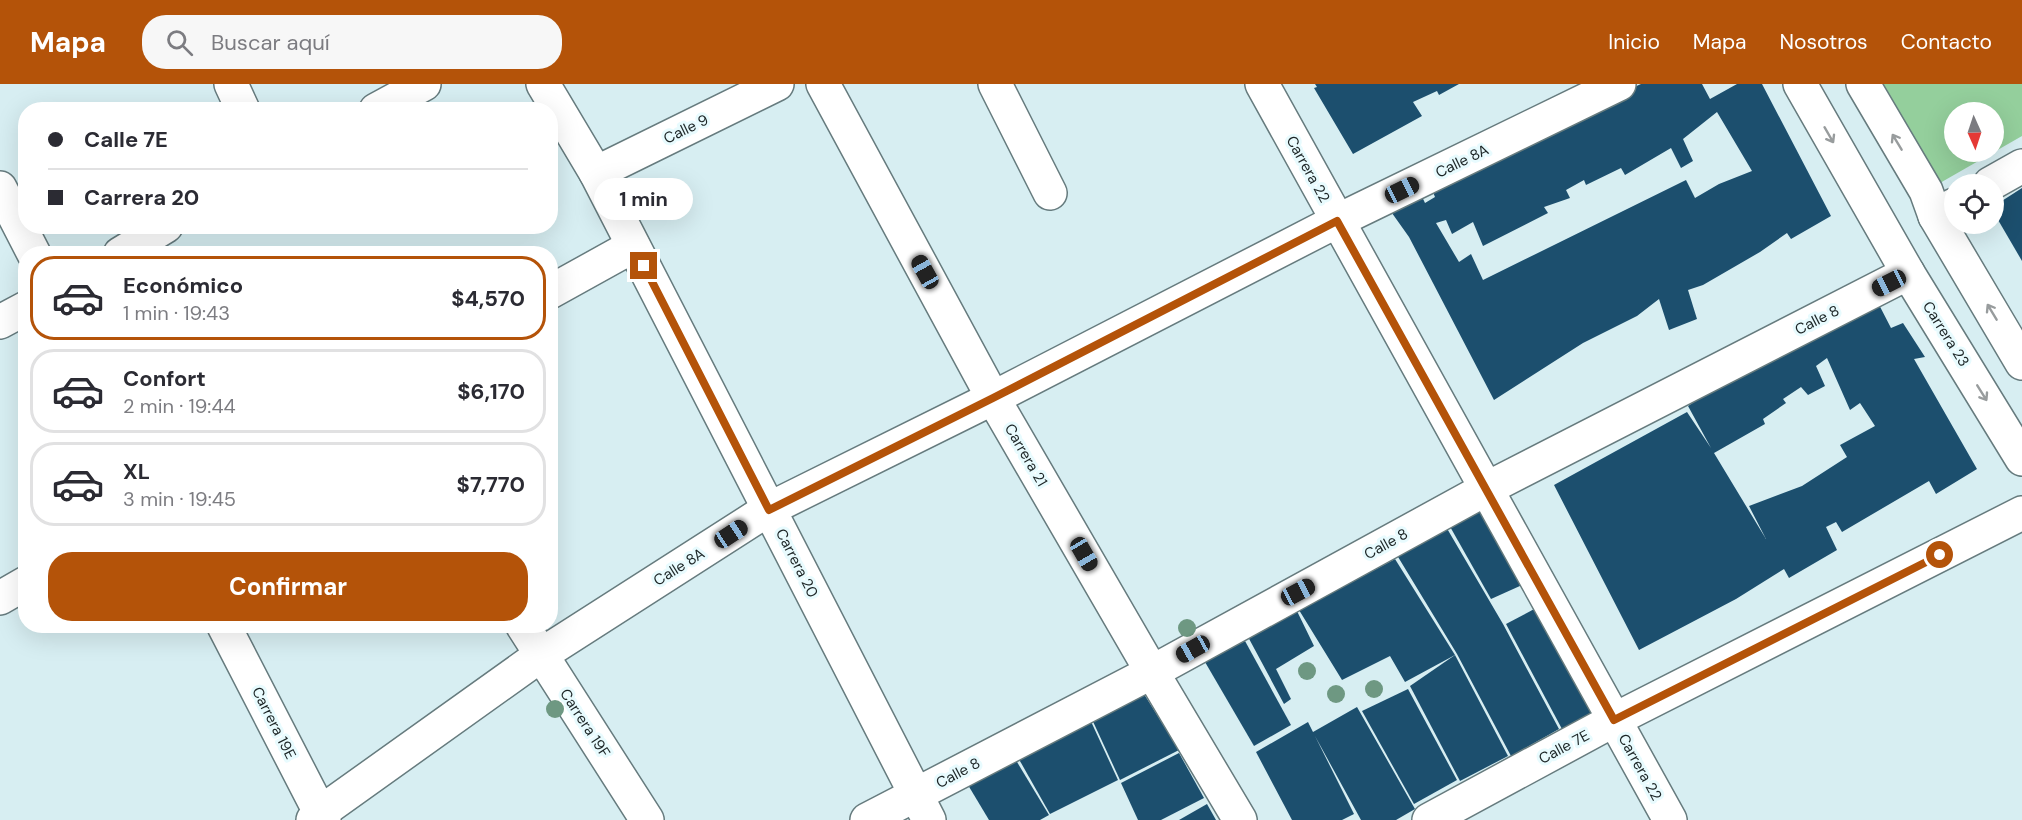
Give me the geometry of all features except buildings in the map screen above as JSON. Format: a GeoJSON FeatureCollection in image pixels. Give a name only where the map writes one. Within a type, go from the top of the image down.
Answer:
{"type":"FeatureCollection","features":[{"type":"Feature","properties":{"kind":"street"},"geometry":{"type":"LineString","coordinates":[[231,84],[239,102]]}},
{"type":"Feature","properties":{"kind":"street"},"geometry":{"type":"LineString","coordinates":[[391,102],[424,84]]}},
{"type":"Feature","properties":{"kind":"street","name":"Carrera 20"},"geometry":{"type":"LineString","coordinates":[[543,84],[554,102]]}},
{"type":"Feature","properties":{"kind":"street","name":"Calle 9"},"geometry":{"type":"LineString","coordinates":[[596,173],[777,84]]}},
{"type":"Feature","properties":{"kind":"street","name":"Carrera 21"},"geometry":{"type":"LineString","coordinates":[[823,84],[993,398],[1240,820]]}},
{"type":"Feature","properties":{"kind":"street"},"geometry":{"type":"LineString","coordinates":[[995,84],[1050,193]]}},
{"type":"Feature","properties":{"kind":"street","name":"Carrera 22"},"geometry":{"type":"LineString","coordinates":[[1262,84],[1670,820]]}},
{"type":"Feature","properties":{"kind":"street","name":"Calle 8A"},"geometry":{"type":"LineString","coordinates":[[319,818],[541,655],[769,510],[1337,221],[1619,84]]}},
{"type":"Feature","properties":{"kind":"street","name":"Carrera 23"},"geometry":{"type":"LineString","coordinates":[[1800,84],[1908,273],[2022,459]]}},
{"type":"Feature","properties":{"kind":"street"},"geometry":{"type":"LineString","coordinates":[[1863,84],[1926,191],[1944,210]]}},
{"type":"Feature","properties":{"kind":"street","name":"Carrera 20"},"geometry":{"type":"LineString","coordinates":[[558,109],[596,173],[923,807]]}},
{"type":"Feature","properties":{"kind":"street"},"geometry":{"type":"LineString","coordinates":[[2004,176],[2022,166]]}},
{"type":"Feature","properties":{"kind":"street"},"geometry":{"type":"LineString","coordinates":[[0,188],[18,223]]}},
{"type":"Feature","properties":{"kind":"street"},"geometry":{"type":"LineString","coordinates":[[133,246],[153,234]]}},
{"type":"Feature","properties":{"kind":"street"},"geometry":{"type":"LineString","coordinates":[[1957,234],[2022,363]]}},
{"type":"Feature","properties":{"kind":"street"},"geometry":{"type":"LineString","coordinates":[[558,288],[633,246]]}},
{"type":"Feature","properties":{"kind":"street","name":"Calle 8"},"geometry":{"type":"LineString","coordinates":[[867,820],[923,807],[1152,672],[1486,489],[1908,273]]}},
{"type":"Feature","properties":{"kind":"street"},"geometry":{"type":"LineString","coordinates":[[0,322],[18,312]]}},
{"type":"Feature","properties":{"kind":"street","name":"Calle 7E"},"geometry":{"type":"LineString","coordinates":[[1429,820],[1614,720],[2022,513]]}},
{"type":"Feature","properties":{"kind":"street"},"geometry":{"type":"LineString","coordinates":[[0,598],[18,588]]}},
{"type":"Feature","properties":{"kind":"street","name":"Carrera 19E"},"geometry":{"type":"LineString","coordinates":[[227,633],[319,818]]}},
{"type":"Feature","properties":{"kind":"street","name":"Carrera 19F"},"geometry":{"type":"LineString","coordinates":[[527,633],[647,820]]}},
{"type":"Feature","properties":{"kind":"green space"},"geometry":{"type":"Polygon","coordinates":[[[1868,84],[2022,84],[2022,136],[2004,146],[2004,102],[1944,102],[1944,162],[1977,162],[1956,174],[1944,174],[1944,181],[1926,191],[1868,84]]]}},
{"type":"Feature","properties":{"kind":"route"},"geometry":{"type":"LineString","coordinates":[[644,266],[769,510],[1337,221],[1614,720],[1940,555]]}}]}
